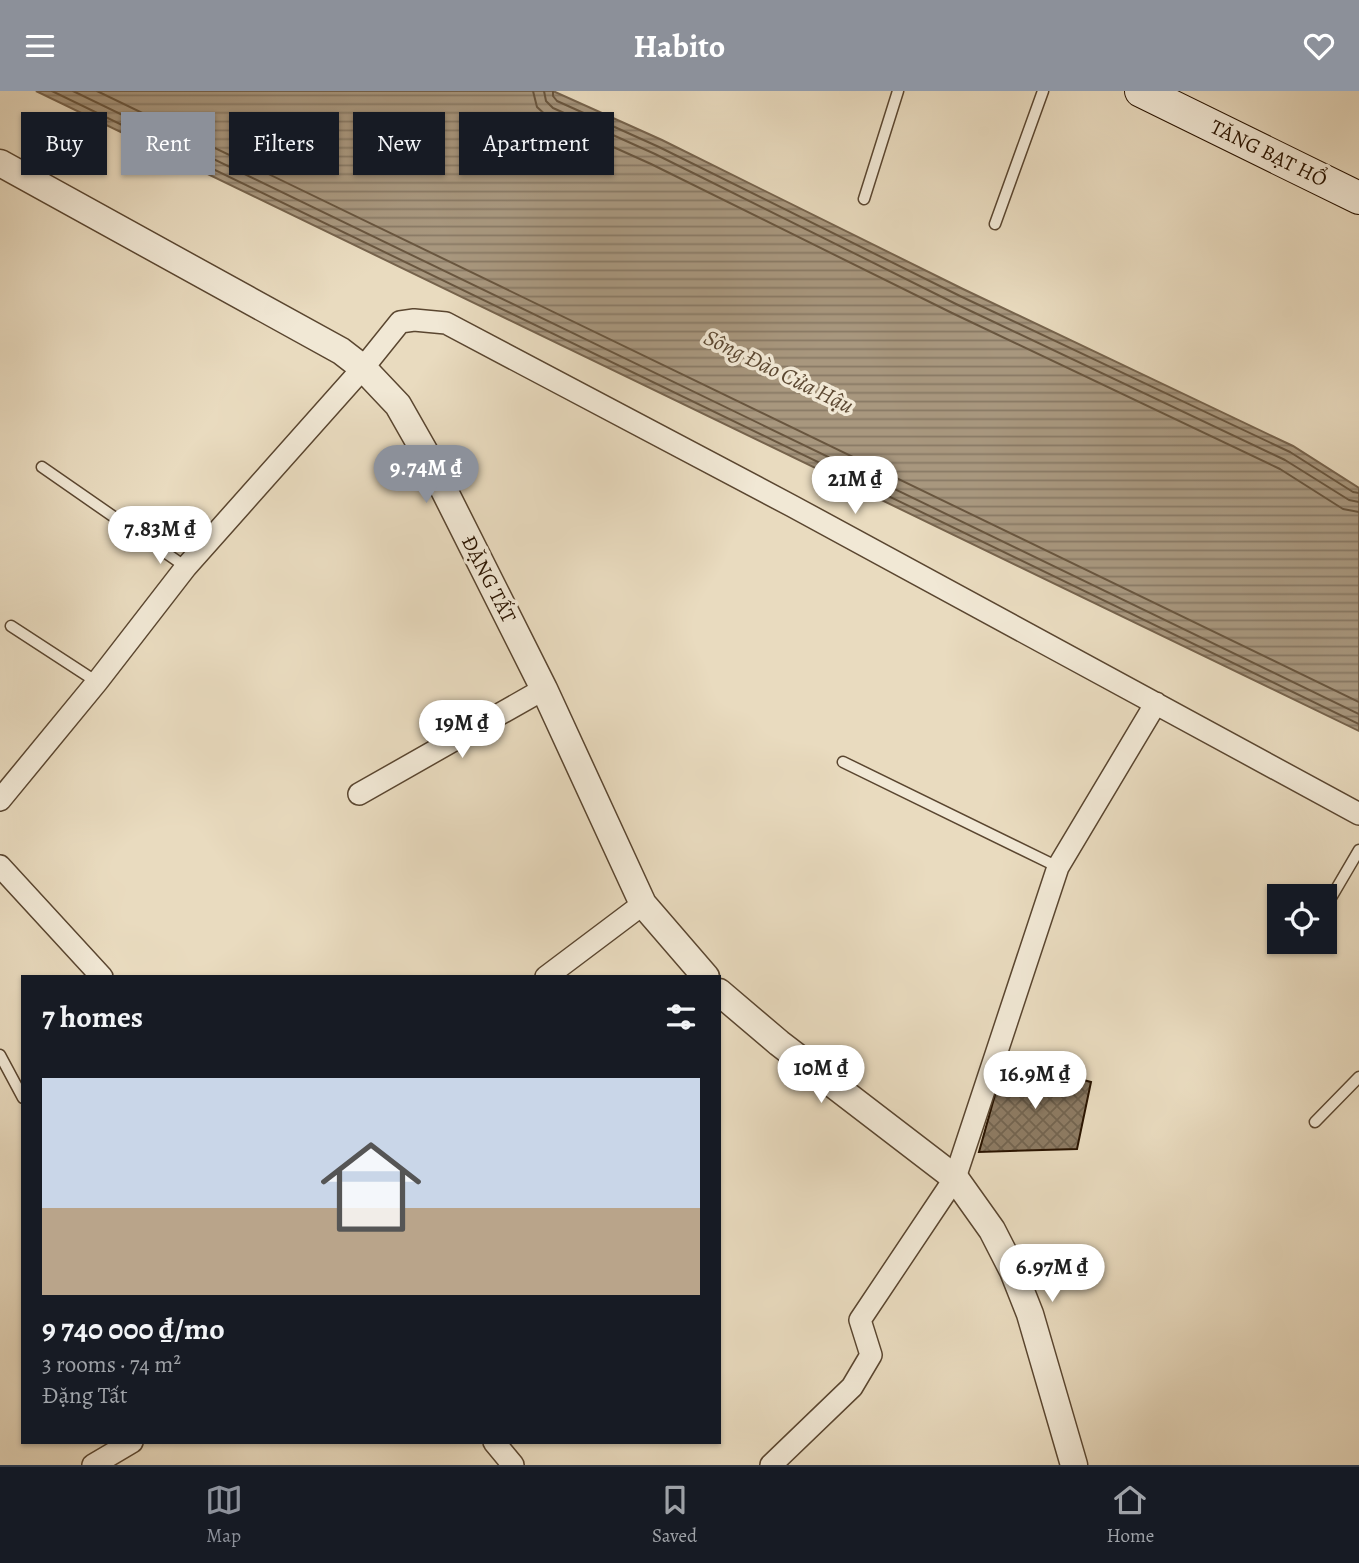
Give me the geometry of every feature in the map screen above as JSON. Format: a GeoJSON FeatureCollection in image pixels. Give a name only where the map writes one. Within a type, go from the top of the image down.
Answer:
{"type":"FeatureCollection","features":[{"type":"Feature","properties":{"kind":"main road","name":"TĂNG BẠT HỔ"},"geometry":{"type":"LineString","coordinates":[[1154,94],[1355,193]]}},
{"type":"Feature","properties":{"kind":"street","name":"ĐẶNG TẤT"},"geometry":{"type":"LineString","coordinates":[[0,163],[341,351],[363,368],[398,405],[427,456],[544,689],[643,904],[704,975]]}},
{"type":"Feature","properties":{"kind":"street"},"geometry":{"type":"LineString","coordinates":[[0,800],[97,682],[186,567],[363,368],[400,322],[414,320],[446,323],[792,506],[1359,814]]}},
{"type":"Feature","properties":{"kind":"street"},"geometry":{"type":"LineString","coordinates":[[359,794],[544,689]]}},
{"type":"Feature","properties":{"kind":"street"},"geometry":{"type":"LineString","coordinates":[[771,1465],[852,1387],[871,1355],[860,1320],[954,1178],[1058,867],[1156,703]]}},
{"type":"Feature","properties":{"kind":"street"},"geometry":{"type":"LineString","coordinates":[[0,866],[100,975]]}},
{"type":"Feature","properties":{"kind":"street"},"geometry":{"type":"LineString","coordinates":[[549,975],[643,904]]}},
{"type":"Feature","properties":{"kind":"street"},"geometry":{"type":"LineString","coordinates":[[721,994],[779,1043],[954,1178],[992,1230],[1013,1271],[1030,1314],[1074,1465]]}},
{"type":"Feature","properties":{"kind":"street"},"geometry":{"type":"LineString","coordinates":[[93,1465],[129,1444]]}},
{"type":"Feature","properties":{"kind":"street"},"geometry":{"type":"LineString","coordinates":[[496,1444],[513,1465]]}},
{"type":"Feature","properties":{"kind":"lane"},"geometry":{"type":"LineString","coordinates":[[864,199],[898,91]]}},
{"type":"Feature","properties":{"kind":"lane"},"geometry":{"type":"LineString","coordinates":[[995,224],[1043,91]]}},
{"type":"Feature","properties":{"kind":"lane"},"geometry":{"type":"LineString","coordinates":[[42,467],[186,567]]}},
{"type":"Feature","properties":{"kind":"lane"},"geometry":{"type":"LineString","coordinates":[[11,626],[97,682]]}},
{"type":"Feature","properties":{"kind":"lane"},"geometry":{"type":"LineString","coordinates":[[843,762],[1058,867]]}},
{"type":"Feature","properties":{"kind":"lane"},"geometry":{"type":"LineString","coordinates":[[1337,888],[1359,850]]}},
{"type":"Feature","properties":{"kind":"lane"},"geometry":{"type":"LineString","coordinates":[[0,1055],[21,1094]]}},
{"type":"Feature","properties":{"kind":"lane"},"geometry":{"type":"LineString","coordinates":[[1315,1122],[1359,1077]]}},
{"type":"Feature","properties":{"kind":"water","name":"Sông Đào Cửa Hậu"},"geometry":{"type":"Polygon","coordinates":[[[36,91],[553,91],[600,112],[459,112],[459,175],[614,175],[614,118],[662,140],[963,289],[1293,446],[1359,488],[1359,731],[210,175],[215,175],[215,112],[121,112],[121,132],[107,125],[107,112],[79,112],[36,91]]]}},
{"type":"Feature","properties":{"kind":"building"},"geometry":{"type":"Polygon","coordinates":[[[1005,1059],[1091,1082],[1077,1149],[979,1152],[1005,1059]]]}}]}
